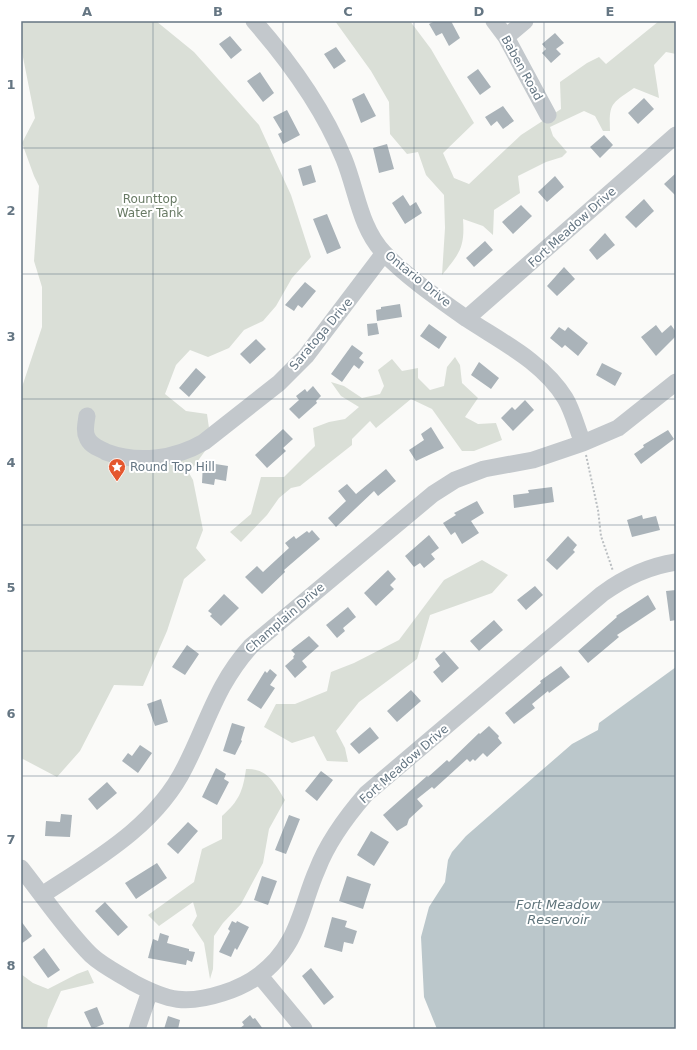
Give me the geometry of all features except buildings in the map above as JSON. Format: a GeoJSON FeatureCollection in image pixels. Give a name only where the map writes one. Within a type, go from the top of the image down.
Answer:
{"type":"FeatureCollection","features":[{"type":"Feature","properties":{"kind":"street","name":"Ontario Drive"},"geometry":{"type":"LineString","coordinates":[[254,21],[300,77],[316,105],[344,159],[362,216],[371,235],[384,253],[411,276],[467,318],[534,364],[553,381],[566,399],[583,443]]}},
{"type":"Feature","properties":{"kind":"street","name":"Baben Road"},"geometry":{"type":"LineString","coordinates":[[494,21],[506,37],[548,115]]}},
{"type":"Feature","properties":{"kind":"street"},"geometry":{"type":"LineString","coordinates":[[506,37],[524,21]]}},
{"type":"Feature","properties":{"kind":"street","name":"Fort Meadow Drive"},"geometry":{"type":"LineString","coordinates":[[467,318],[676,135]]}},
{"type":"Feature","properties":{"kind":"street","name":"Saratoga Drive"},"geometry":{"type":"LineString","coordinates":[[87,416],[85,430],[87,438],[94,447],[115,455],[140,459],[160,458],[193,449],[279,383],[306,356],[384,253]]}},
{"type":"Feature","properties":{"kind":"street","name":"Champlain Drive"},"geometry":{"type":"LineString","coordinates":[[42,895],[110,850],[162,804],[185,768],[214,700],[236,663],[251,646],[433,494],[455,480],[484,469],[533,460],[583,443],[618,428],[676,382]]}},
{"type":"Feature","properties":{"kind":"street","name":"Fort Meadow Drive"},"geometry":{"type":"LineString","coordinates":[[21,868],[70,932],[92,956],[110,969],[150,991],[169,999],[188,1000],[207,998],[240,988],[260,976],[277,958],[290,940],[317,869],[343,821],[366,794],[576,614],[619,581],[665,563],[676,562]]}},
{"type":"Feature","properties":{"kind":"street"},"geometry":{"type":"LineString","coordinates":[[260,976],[304,1029]]}},
{"type":"Feature","properties":{"kind":"street"},"geometry":{"type":"LineString","coordinates":[[137,1029],[150,991]]}},
{"type":"Feature","properties":{"kind":"path"},"geometry":{"type":"LineString","coordinates":[[583,443],[591,471],[602,536],[611,569],[619,581]]}},
{"type":"Feature","properties":{"kind":"green space","name":"Rounttop Water Tank"},"geometry":{"type":"Polygon","coordinates":[[[21,21],[156,21],[194,52],[259,125],[291,195],[311,257],[292,278],[276,306],[263,321],[244,330],[229,348],[208,357],[190,350],[176,365],[165,394],[186,411],[207,414],[209,428],[216,436],[189,473],[193,480],[203,530],[196,548],[206,560],[184,579],[167,631],[143,686],[114,685],[80,751],[57,777],[21,758],[21,390],[42,327],[42,287],[34,261],[39,186],[22,143],[35,118],[21,47],[21,21]]]}},
{"type":"Feature","properties":{"kind":"green space"},"geometry":{"type":"Polygon","coordinates":[[[335,21],[410,21],[431,49],[474,123],[443,153],[454,178],[469,184],[521,135],[561,109],[560,82],[587,63],[599,57],[606,64],[659,21],[676,21],[676,54],[666,52],[654,65],[659,98],[634,88],[616,101],[613,105],[610,115],[610,131],[603,131],[595,116],[584,111],[550,127],[553,136],[567,152],[562,157],[546,162],[518,176],[520,193],[494,210],[493,235],[483,226],[463,219],[463,236],[460,249],[442,275],[445,228],[444,195],[426,175],[418,152],[407,154],[390,134],[389,102],[371,71],[335,21]]]}},
{"type":"Feature","properties":{"kind":"green space"},"geometry":{"type":"Polygon","coordinates":[[[455,357],[460,365],[462,383],[478,398],[465,417],[478,424],[496,423],[502,440],[474,451],[462,451],[432,409],[411,399],[376,428],[370,421],[352,439],[352,445],[300,486],[291,488],[279,498],[267,515],[241,542],[230,532],[251,514],[261,477],[284,477],[315,446],[313,428],[329,422],[345,419],[359,407],[341,396],[331,382],[344,386],[362,398],[380,394],[384,386],[378,370],[392,359],[402,371],[418,368],[418,378],[430,390],[444,386],[447,367],[455,357]]]}},
{"type":"Feature","properties":{"kind":"green space"},"geometry":{"type":"Polygon","coordinates":[[[482,560],[508,575],[492,593],[430,615],[417,659],[359,702],[336,731],[345,748],[348,762],[327,761],[314,736],[292,743],[264,727],[276,704],[295,704],[327,691],[331,672],[354,663],[399,640],[444,580],[482,560]]]}},
{"type":"Feature","properties":{"kind":"green space"},"geometry":{"type":"Polygon","coordinates":[[[246,769],[254,769],[265,774],[274,783],[285,800],[269,829],[263,863],[241,904],[223,923],[214,936],[213,969],[210,979],[204,943],[192,925],[197,916],[193,902],[159,926],[148,915],[194,882],[202,849],[222,839],[222,816],[236,800],[242,790],[246,769]]]}},
{"type":"Feature","properties":{"kind":"green space"},"geometry":{"type":"Polygon","coordinates":[[[88,970],[94,983],[61,991],[48,1020],[47,1029],[21,1029],[21,974],[33,983],[48,989],[88,970]]]}},
{"type":"Feature","properties":{"kind":"water","name":"Fort Meadow Reservoir"},"geometry":{"type":"Polygon","coordinates":[[[676,667],[676,1029],[437,1029],[424,997],[421,937],[429,907],[445,882],[448,860],[452,852],[466,836],[572,744],[598,730],[599,723],[676,667]]]}},
{"type":"Feature","properties":{"kind":"place","name":"Round Top Hill"},"geometry":{"type":"Point","coordinates":[117,482]}}]}
